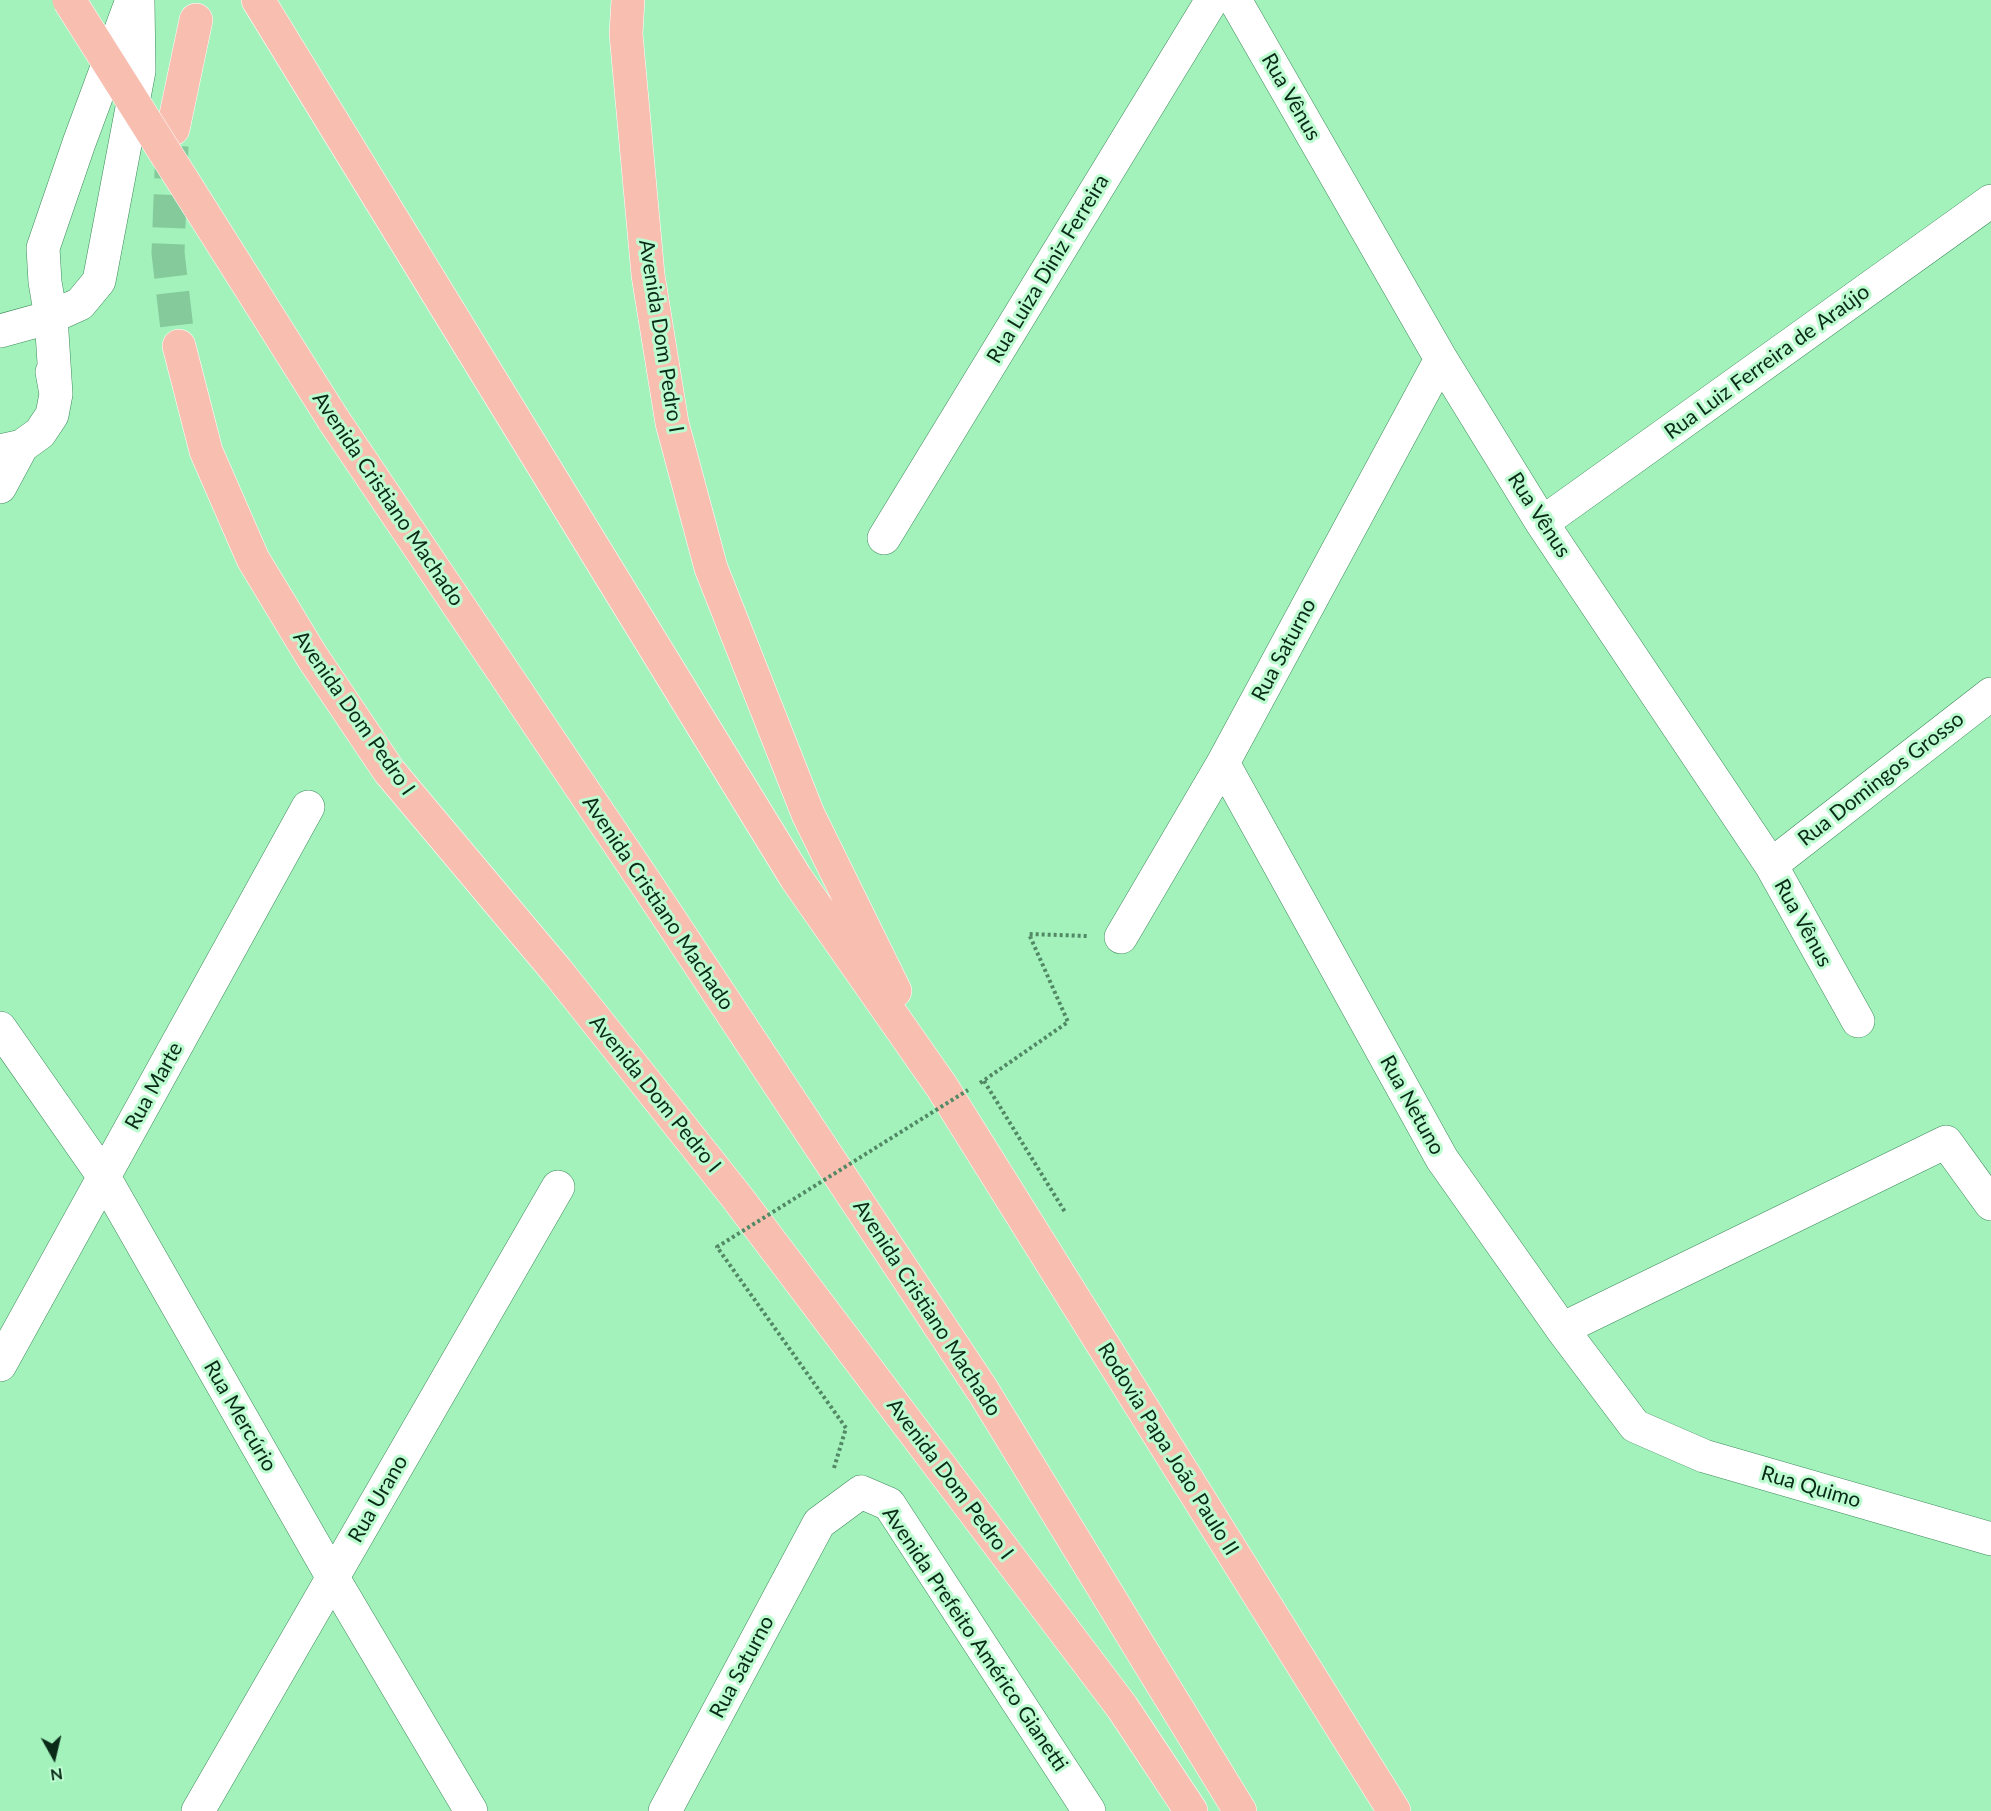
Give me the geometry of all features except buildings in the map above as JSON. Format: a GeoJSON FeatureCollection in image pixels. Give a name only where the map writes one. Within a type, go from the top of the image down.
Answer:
{"type":"FeatureCollection","features":[{"type":"Feature","properties":{"kind":"highway","name":"Avenida Cristiano Machado"},"geometry":{"type":"LineString","coordinates":[[69,0],[333,419],[983,1391],[1240,1811]]}},
{"type":"Feature","properties":{"kind":"highway"},"geometry":{"type":"LineString","coordinates":[[258,0],[796,878],[955,1089]]}},
{"type":"Feature","properties":{"kind":"highway","name":"Avenida Dom Pedro I"},"geometry":{"type":"LineString","coordinates":[[628,0],[626,34],[648,275],[672,423],[711,568],[808,814],[955,1089]]}},
{"type":"Feature","properties":{"kind":"highway"},"geometry":{"type":"LineString","coordinates":[[173,129],[196,20]]}},
{"type":"Feature","properties":{"kind":"highway","name":"Avenida Dom Pedro I"},"geometry":{"type":"LineString","coordinates":[[179,346],[206,451],[253,559],[311,655],[389,771],[557,971],[736,1196],[1115,1698],[1191,1811]]}},
{"type":"Feature","properties":{"kind":"highway","name":"Rodovia Papa João Paulo II"},"geometry":{"type":"LineString","coordinates":[[955,1089],[1394,1811]]}},
{"type":"Feature","properties":{"kind":"street"},"geometry":{"type":"LineString","coordinates":[[0,487],[11,449],[40,433],[52,415],[56,394],[51,317],[45,282],[43,248],[132,0]]}},
{"type":"Feature","properties":{"kind":"street"},"geometry":{"type":"LineString","coordinates":[[0,333],[51,317],[80,304],[99,281],[139,71],[138,0]]}},
{"type":"Feature","properties":{"kind":"street","name":"Rua Luiza Diniz Ferreira"},"geometry":{"type":"LineString","coordinates":[[884,538],[1212,0]]}},
{"type":"Feature","properties":{"kind":"street","name":"Rua Vênus"},"geometry":{"type":"LineString","coordinates":[[1235,0],[1441,359],[1542,523],[1771,865],[1858,1020]]}},
{"type":"Feature","properties":{"kind":"street","name":"Rua Luiz Ferreira de Araújo"},"geometry":{"type":"LineString","coordinates":[[1542,523],[1991,201]]}},
{"type":"Feature","properties":{"kind":"street"},"geometry":{"type":"LineString","coordinates":[[0,333],[24,341],[41,354],[52,372],[56,394]]}},
{"type":"Feature","properties":{"kind":"street","name":"Rua Saturno"},"geometry":{"type":"LineString","coordinates":[[1121,937],[1223,763],[1441,359]]}},
{"type":"Feature","properties":{"kind":"street","name":"Rua Domingos Grosso"},"geometry":{"type":"LineString","coordinates":[[1771,865],[1991,694]]}},
{"type":"Feature","properties":{"kind":"street","name":"Rua Netuno"},"geometry":{"type":"LineString","coordinates":[[1223,763],[1442,1160],[1562,1329],[1635,1426]]}},
{"type":"Feature","properties":{"kind":"street","name":"Rua Marte"},"geometry":{"type":"LineString","coordinates":[[0,1365],[308,807]]}},
{"type":"Feature","properties":{"kind":"street","name":"Rua Mercúrio"},"geometry":{"type":"LineString","coordinates":[[0,1028],[104,1178],[333,1578],[471,1811]]}},
{"type":"Feature","properties":{"kind":"street"},"geometry":{"type":"LineString","coordinates":[[1562,1329],[1946,1142],[1991,1204]]}},
{"type":"Feature","properties":{"kind":"street","name":"Rua Urano"},"geometry":{"type":"LineString","coordinates":[[198,1811],[558,1187]]}},
{"type":"Feature","properties":{"kind":"street","name":"Rua Quimo"},"geometry":{"type":"LineString","coordinates":[[1635,1426],[1704,1456],[1991,1539]]}},
{"type":"Feature","properties":{"kind":"street","name":"Avenida Prefeito Américo Gianetti"},"geometry":{"type":"LineString","coordinates":[[819,1523],[861,1492],[889,1504],[1089,1811]]}},
{"type":"Feature","properties":{"kind":"street","name":"Rua Saturno"},"geometry":{"type":"LineString","coordinates":[[665,1811],[819,1523]]}},
{"type":"Feature","properties":{"kind":"path"},"geometry":{"type":"LineString","coordinates":[[984,1081],[1068,1022],[1029,934],[1121,937]]}},
{"type":"Feature","properties":{"kind":"path"},"geometry":{"type":"LineString","coordinates":[[846,1428],[717,1247],[955,1089]]}},
{"type":"Feature","properties":{"kind":"tunnel"},"geometry":{"type":"LineString","coordinates":[[172,146],[168,253],[179,346]]}}]}
